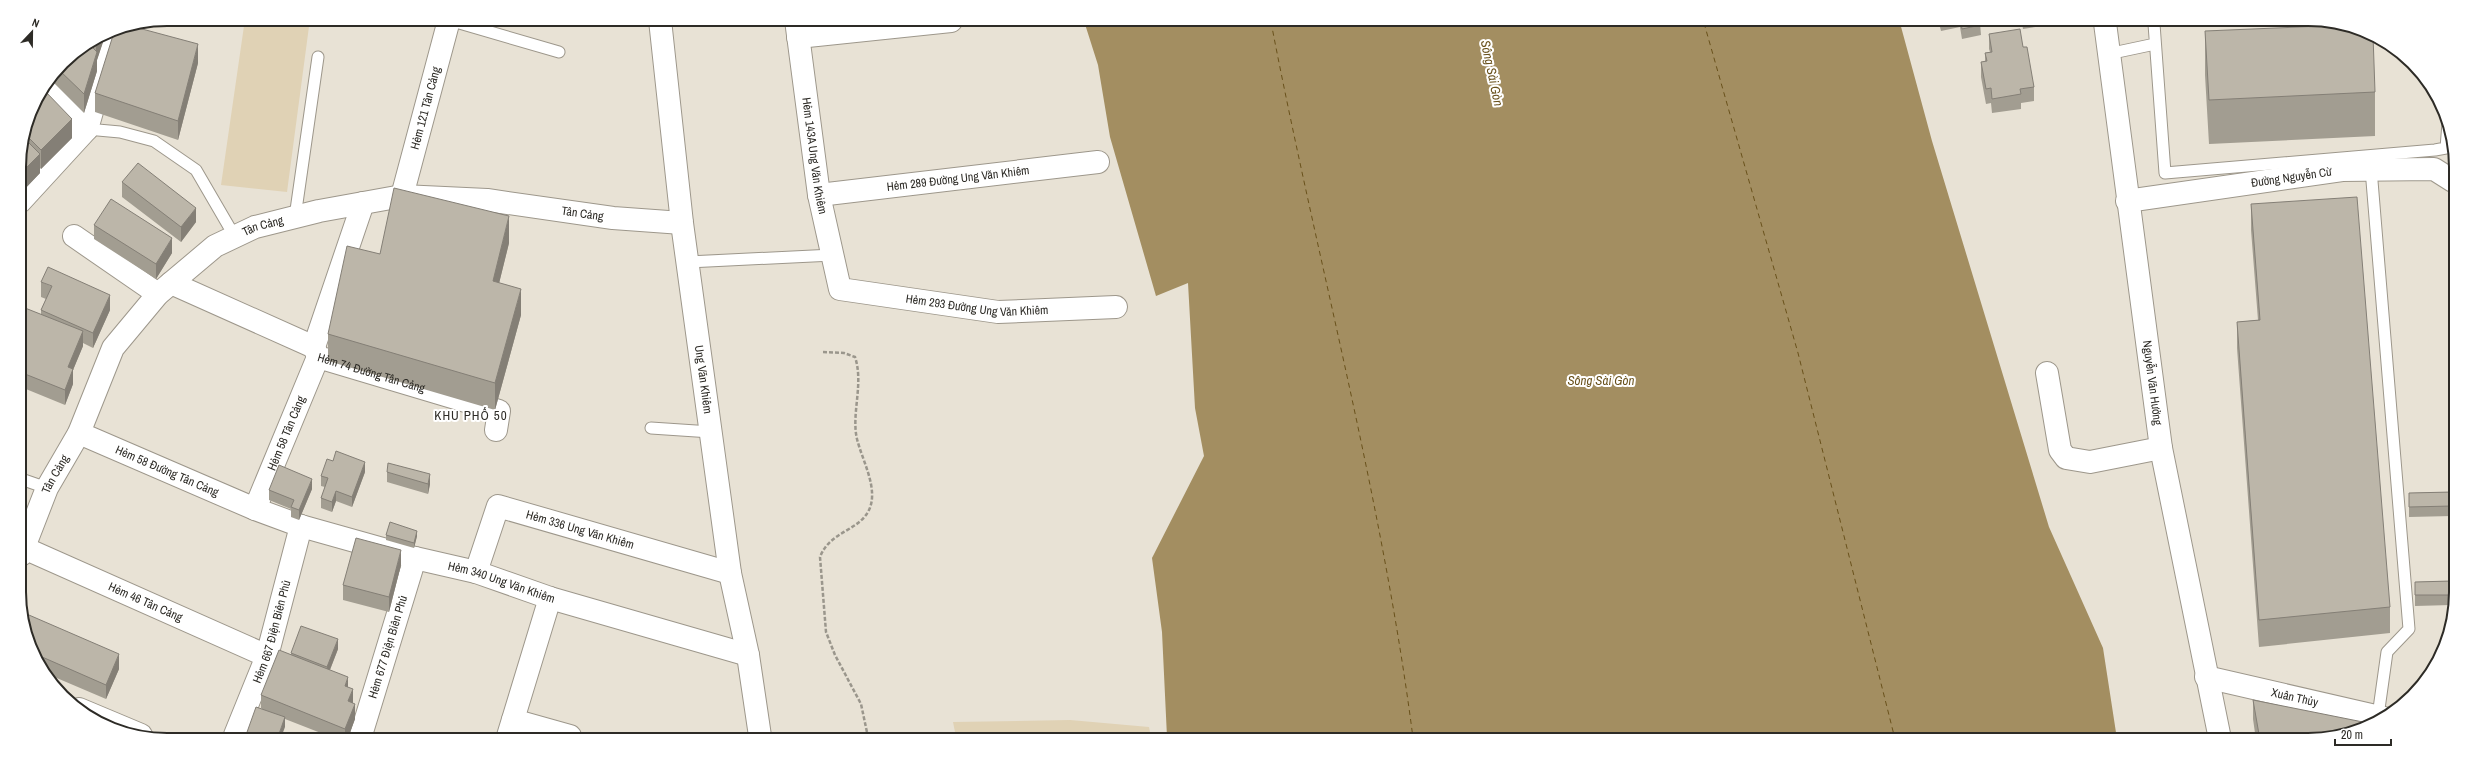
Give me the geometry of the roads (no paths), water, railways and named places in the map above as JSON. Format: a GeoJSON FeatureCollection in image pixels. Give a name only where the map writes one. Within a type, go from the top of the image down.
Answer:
{"type":"FeatureCollection","features":[{"type":"Feature","properties":{"kind":"street","name":"Hẻm 121 Tân Cảng"},"geometry":{"type":"LineString","coordinates":[[402,196],[447,26]]}},
{"type":"Feature","properties":{"kind":"street","name":"Ung Văn Khiêm"},"geometry":{"type":"LineString","coordinates":[[661,26],[682,223],[730,573],[748,655],[760,733]]}},
{"type":"Feature","properties":{"kind":"street"},"geometry":{"type":"LineString","coordinates":[[797,29],[855,26]]}},
{"type":"Feature","properties":{"kind":"street","name":"Nguyễn Văn Hưởng"},"geometry":{"type":"LineString","coordinates":[[2105,26],[2127,201],[2161,448],[2218,733]]}},
{"type":"Feature","properties":{"kind":"street","name":"Hẻm 143A Ung Văn Khiêm"},"geometry":{"type":"LineString","coordinates":[[797,29],[819,195],[840,290]]}},
{"type":"Feature","properties":{"kind":"street"},"geometry":{"type":"LineString","coordinates":[[26,195],[86,129],[114,37]]}},
{"type":"Feature","properties":{"kind":"street"},"geometry":{"type":"LineString","coordinates":[[49,91],[86,129]]}},
{"type":"Feature","properties":{"kind":"street"},"geometry":{"type":"LineString","coordinates":[[2435,160],[2449,176]]}},
{"type":"Feature","properties":{"kind":"street","name":"Đường Nguyễn Cừ"},"geometry":{"type":"LineString","coordinates":[[2127,201],[2342,170],[2371,169],[2435,160]]}},
{"type":"Feature","properties":{"kind":"street","name":"Hẻm 289 Đường Ung Văn Khiêm"},"geometry":{"type":"LineString","coordinates":[[819,195],[1098,162]]}},
{"type":"Feature","properties":{"kind":"street","name":"Tân Cảng"},"geometry":{"type":"LineString","coordinates":[[26,544],[47,488],[79,433],[113,348],[165,289],[215,246],[255,227],[295,217],[402,196],[487,200],[613,218],[682,223]]}},
{"type":"Feature","properties":{"kind":"street"},"geometry":{"type":"LineString","coordinates":[[316,352],[363,203]]}},
{"type":"Feature","properties":{"kind":"street","name":"Hẻm 74 Đường Tân Cảng"},"geometry":{"type":"LineString","coordinates":[[74,236],[165,289],[316,352],[499,411],[496,430]]}},
{"type":"Feature","properties":{"kind":"street","name":"Hẻm 293 Đường Ung Văn Khiêm"},"geometry":{"type":"LineString","coordinates":[[840,290],[998,312],[1116,307]]}},
{"type":"Feature","properties":{"kind":"street","name":"Hẻm 58 Tân Cảng"},"geometry":{"type":"LineString","coordinates":[[255,509],[316,352]]}},
{"type":"Feature","properties":{"kind":"street"},"geometry":{"type":"LineString","coordinates":[[2047,373],[2060,450],[2066,458],[2090,462],[2161,448]]}},
{"type":"Feature","properties":{"kind":"street","name":"Hẻm 58 Đường Tân Cảng"},"geometry":{"type":"LineString","coordinates":[[79,433],[255,509]]}},
{"type":"Feature","properties":{"kind":"street","name":"Hẻm 336 Ung Văn Khiêm"},"geometry":{"type":"LineString","coordinates":[[476,572],[498,506],[730,573]]}},
{"type":"Feature","properties":{"kind":"street","name":"Hẻm 340 Ung Văn Khiêm"},"geometry":{"type":"LineString","coordinates":[[255,509],[301,526],[415,558],[476,572],[550,598],[748,655]]}},
{"type":"Feature","properties":{"kind":"street","name":"Hẻm 667 Điện Biên Phủ"},"geometry":{"type":"LineString","coordinates":[[236,733],[268,656],[301,526]]}},
{"type":"Feature","properties":{"kind":"street","name":"Hẻm 46 Tân Cảng"},"geometry":{"type":"LineString","coordinates":[[26,553],[268,656]]}},
{"type":"Feature","properties":{"kind":"street","name":"Hẻm 677 Điện Biên Phủ"},"geometry":{"type":"LineString","coordinates":[[362,733],[415,558]]}},
{"type":"Feature","properties":{"kind":"street"},"geometry":{"type":"LineString","coordinates":[[548,733],[511,728],[550,598]]}},
{"type":"Feature","properties":{"kind":"street","name":"Xuân Thủy"},"geometry":{"type":"LineString","coordinates":[[2206,677],[2375,716]]}},
{"type":"Feature","properties":{"kind":"lane"},"geometry":{"type":"LineString","coordinates":[[470,26],[560,52]]}},
{"type":"Feature","properties":{"kind":"lane"},"geometry":{"type":"LineString","coordinates":[[2154,26],[2165,173],[2435,160],[2446,148],[2446,142]]}},
{"type":"Feature","properties":{"kind":"lane"},"geometry":{"type":"LineString","coordinates":[[2108,54],[2156,44]]}},
{"type":"Feature","properties":{"kind":"lane"},"geometry":{"type":"LineString","coordinates":[[295,217],[318,57]]}},
{"type":"Feature","properties":{"kind":"lane"},"geometry":{"type":"LineString","coordinates":[[86,129],[120,132],[154,140],[196,170],[235,237]]}},
{"type":"Feature","properties":{"kind":"lane"},"geometry":{"type":"LineString","coordinates":[[2371,169],[2409,629],[2387,652],[2381,712]]}},
{"type":"Feature","properties":{"kind":"lane"},"geometry":{"type":"LineString","coordinates":[[688,262],[833,255]]}},
{"type":"Feature","properties":{"kind":"lane"},"geometry":{"type":"LineString","coordinates":[[651,428],[711,432]]}},
{"type":"Feature","properties":{"kind":"lane"},"geometry":{"type":"LineString","coordinates":[[26,481],[47,488]]}},
{"type":"Feature","properties":{"kind":"water","name":"Sông Sài Gòn"},"geometry":{"type":"Polygon","coordinates":[[[1086,26],[1901,26],[1932,141],[2049,527],[2103,648],[2116,733],[1167,733],[1162,632],[1152,558],[1204,456],[1195,408],[1188,283],[1156,296],[1110,137],[1098,65],[1086,26]]]}},
{"type":"Feature","properties":{"kind":"water"},"geometry":{"type":"Polygon","coordinates":[[[2305,26],[2326,27],[2305,28],[2305,26]]]}},
{"type":"Feature","properties":{"kind":"district","name":"KHU PHỐ 50"},"geometry":{"type":"Point","coordinates":[471,415]}}]}
